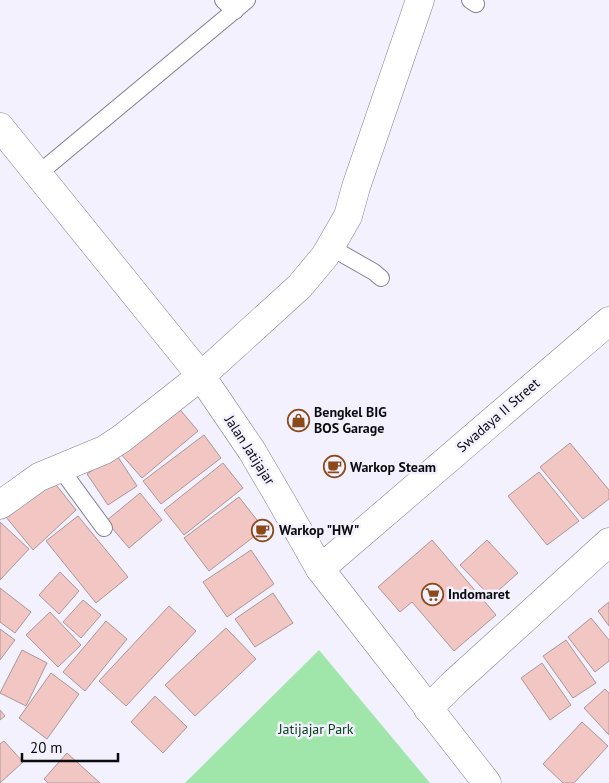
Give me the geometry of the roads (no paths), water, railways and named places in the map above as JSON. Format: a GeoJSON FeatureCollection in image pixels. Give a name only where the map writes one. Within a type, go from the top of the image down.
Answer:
{"type":"FeatureCollection","features":[{"type":"Feature","properties":{"kind":"street"},"geometry":{"type":"LineString","coordinates":[[0,504],[34,480],[104,450],[121,439],[201,376],[300,286],[325,256],[348,216],[356,187],[420,0]]}},
{"type":"Feature","properties":{"kind":"street","name":"Jalan Jatijajar"},"geometry":{"type":"LineString","coordinates":[[0,127],[201,376],[252,451],[320,568],[487,783]]}},
{"type":"Feature","properties":{"kind":"street","name":"Swadaya II Street"},"geometry":{"type":"LineString","coordinates":[[320,568],[609,321]]}},
{"type":"Feature","properties":{"kind":"street"},"geometry":{"type":"LineString","coordinates":[[428,709],[609,542]]}},
{"type":"Feature","properties":{"kind":"lane"},"geometry":{"type":"LineString","coordinates":[[38,174],[229,6],[247,0]]}},
{"type":"Feature","properties":{"kind":"lane"},"geometry":{"type":"LineString","coordinates":[[330,247],[381,278]]}},
{"type":"Feature","properties":{"kind":"lane"},"geometry":{"type":"LineString","coordinates":[[60,468],[104,528]]}},
{"type":"Feature","properties":{"kind":"place","name":"Bengkel BIG BOS Garage"},"geometry":{"type":"Point","coordinates":[298,420]}},
{"type":"Feature","properties":{"kind":"place","name":"Warkop Steam"},"geometry":{"type":"Point","coordinates":[334,467]}},
{"type":"Feature","properties":{"kind":"place","name":"Warkop \"HW\""},"geometry":{"type":"Point","coordinates":[263,530]}},
{"type":"Feature","properties":{"kind":"place","name":"Indomaret"},"geometry":{"type":"Point","coordinates":[432,594]}},
{"type":"Feature","properties":{"kind":"park label","name":"Jatijajar Park"},"geometry":{"type":"Point","coordinates":[316,729]}}]}
